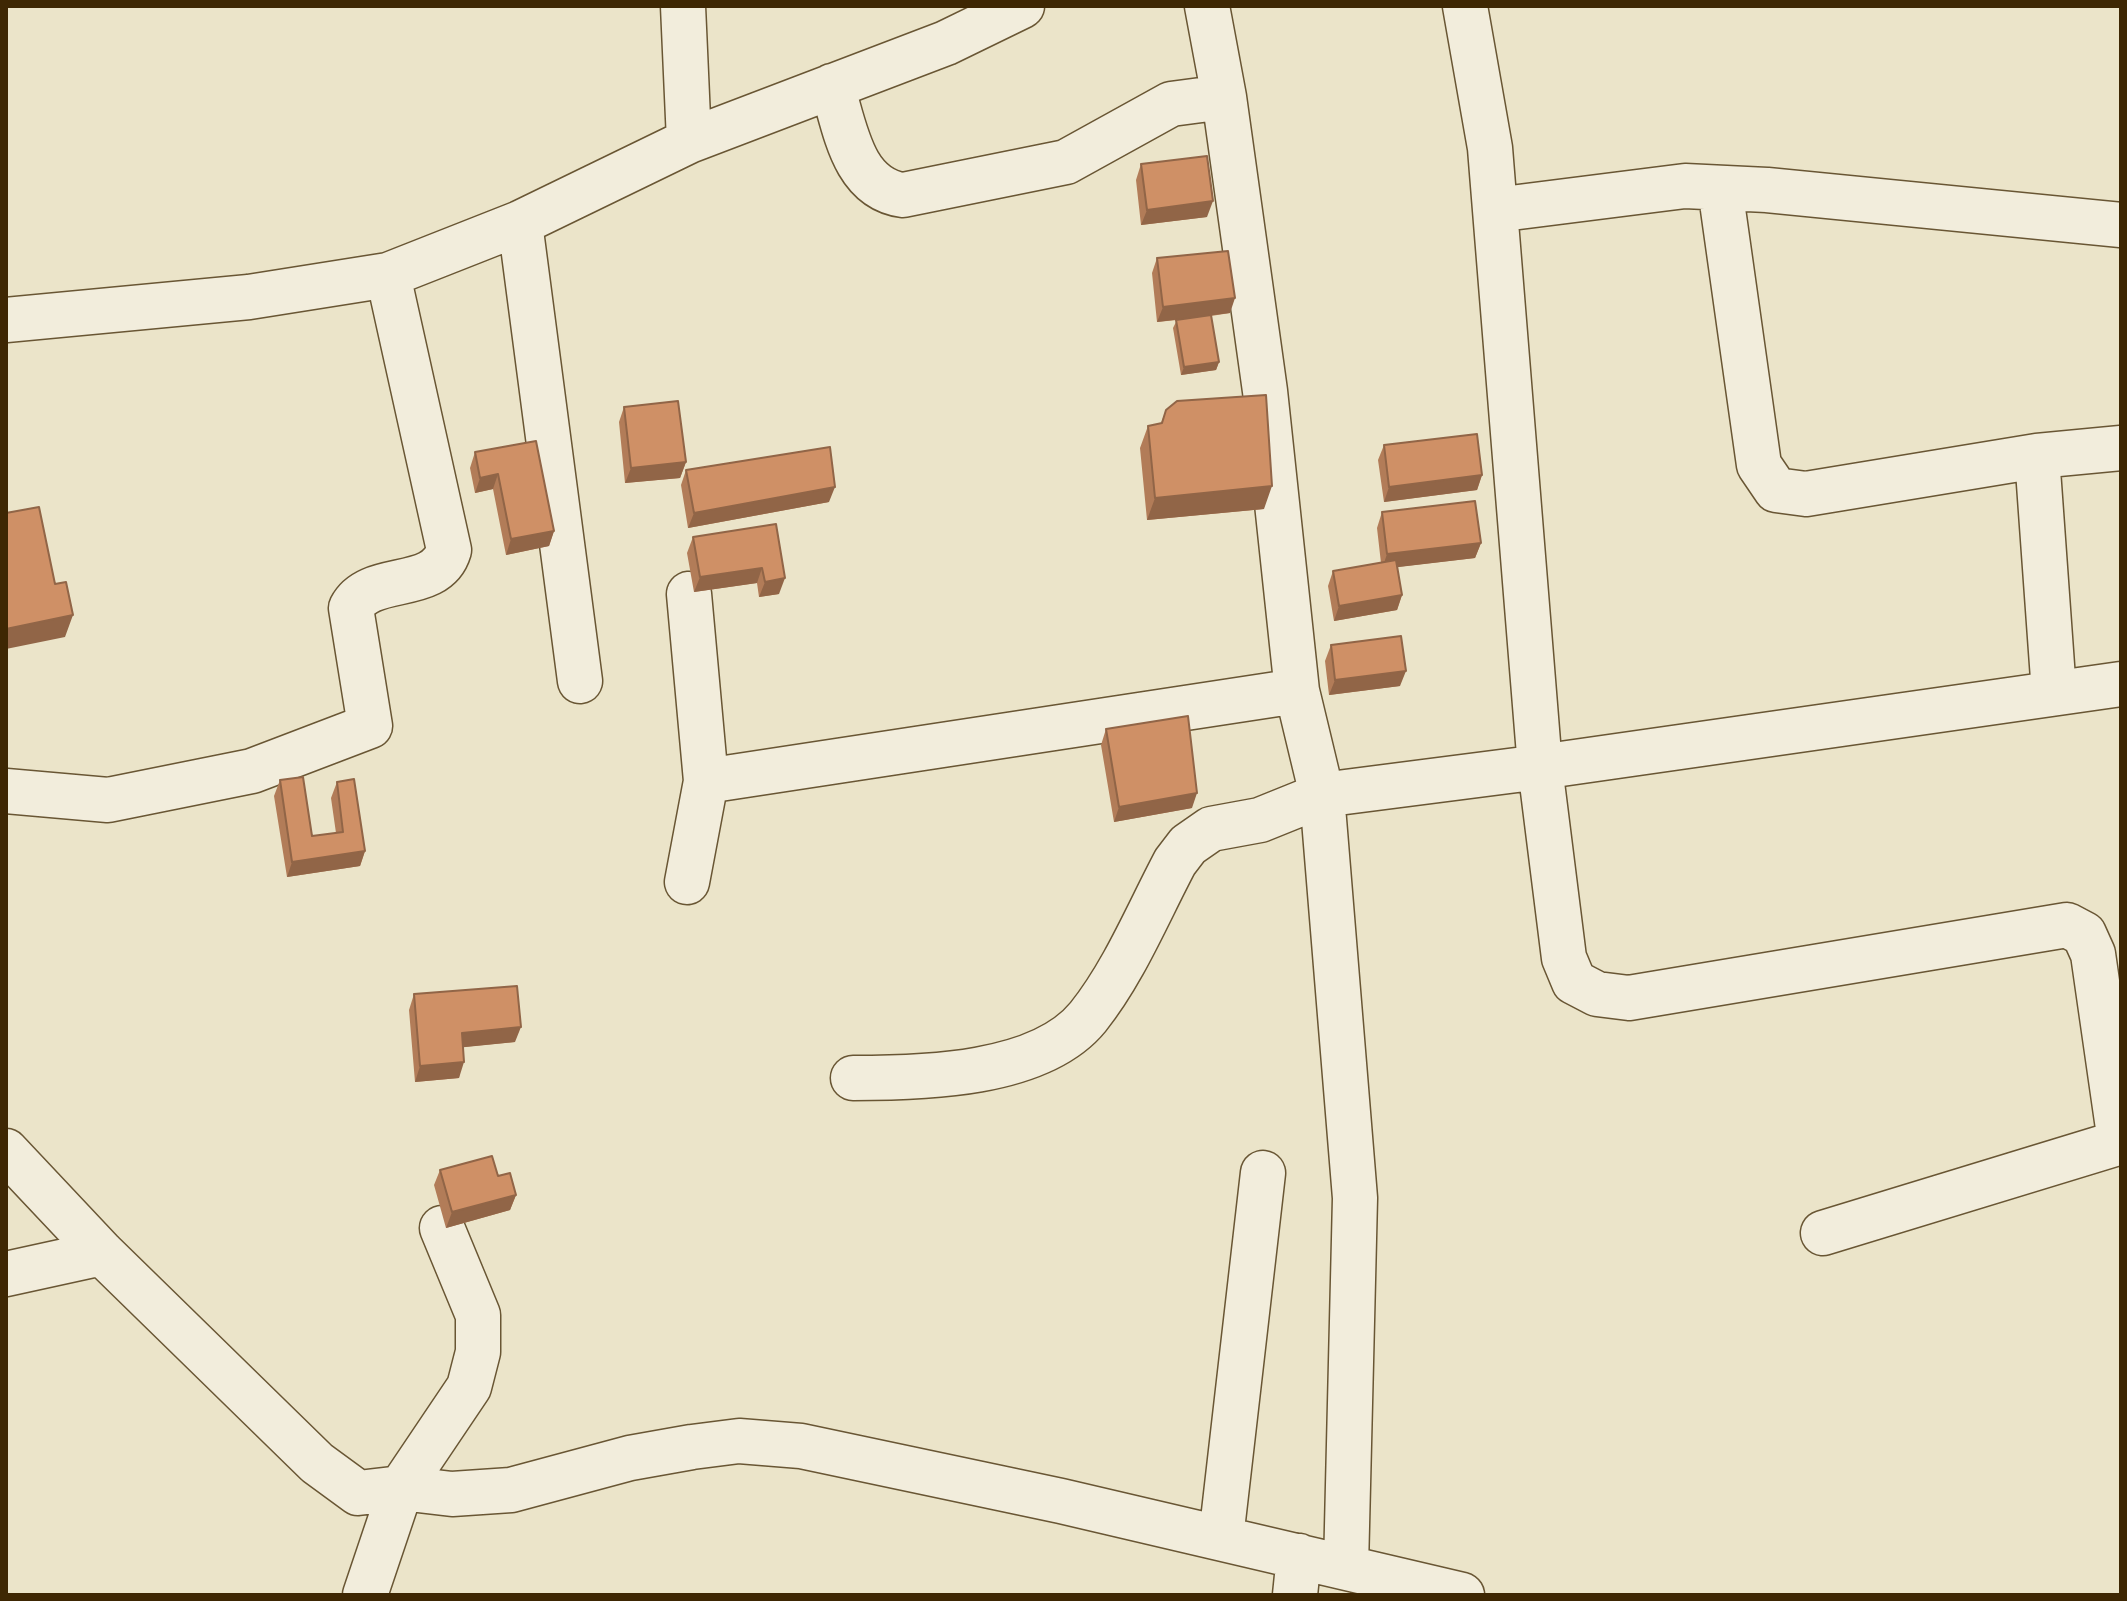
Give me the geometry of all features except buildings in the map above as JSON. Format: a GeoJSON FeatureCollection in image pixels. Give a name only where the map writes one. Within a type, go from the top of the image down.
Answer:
{"type":"FeatureCollection","features":[{"type":"Feature","properties":{"kind":"street"},"geometry":{"type":"LineString","coordinates":[[683,6],[689,141]]}},
{"type":"Feature","properties":{"kind":"street"},"geometry":{"type":"LineString","coordinates":[[6,320],[249,297],[388,275],[520,223],[689,141],[946,43],[1022,6]]}},
{"type":"Feature","properties":{"kind":"street"},"geometry":{"type":"LineString","coordinates":[[1207,6],[1224,97],[1265,391],[1297,691],[1322,795],[1355,1198],[1346,1567]]}},
{"type":"Feature","properties":{"kind":"street"},"geometry":{"type":"LineString","coordinates":[[1465,6],[1490,148],[1540,767],[1564,958],[1574,982],[1597,994],[1629,998],[2067,925],[2084,934],[2093,954],[2120,1142],[1823,1233]]}},
{"type":"Feature","properties":{"kind":"street"},"geometry":{"type":"LineString","coordinates":[[832,86],[864,174],[886,193],[903,195],[1066,162],[1162,108],[1224,97]]}},
{"type":"Feature","properties":{"kind":"street"},"geometry":{"type":"LineString","coordinates":[[1495,210],[1685,186],[2121,225]]}},
{"type":"Feature","properties":{"kind":"street"},"geometry":{"type":"LineString","coordinates":[[1720,188],[1759,465],[1776,490],[1806,494],[2037,456],[2121,448]]}},
{"type":"Feature","properties":{"kind":"street"},"geometry":{"type":"LineString","coordinates":[[520,223],[580,681]]}},
{"type":"Feature","properties":{"kind":"street"},"geometry":{"type":"LineString","coordinates":[[6,791],[108,800],[252,771],[370,726],[351,608],[355,600],[371,590],[435,571],[446,560],[449,550],[388,275]]}},
{"type":"Feature","properties":{"kind":"street"},"geometry":{"type":"LineString","coordinates":[[2037,456],[2054,693]]}},
{"type":"Feature","properties":{"kind":"street"},"geometry":{"type":"LineString","coordinates":[[687,882],[706,781],[689,594]]}},
{"type":"Feature","properties":{"kind":"street"},"geometry":{"type":"LineString","coordinates":[[853,1078],[935,1078],[994,1066],[1056,1045],[1087,1018],[1188,845],[1211,829],[1260,820],[1322,795],[2121,684]]}},
{"type":"Feature","properties":{"kind":"street"},"geometry":{"type":"LineString","coordinates":[[706,781],[1297,691]]}},
{"type":"Feature","properties":{"kind":"street"},"geometry":{"type":"LineString","coordinates":[[6,1151],[102,1253],[317,1463],[358,1493],[401,1488],[452,1494],[511,1490],[630,1458],[739,1441],[801,1446],[1221,1538],[1297,1576],[1346,1567],[1462,1595]]}},
{"type":"Feature","properties":{"kind":"street"},"geometry":{"type":"LineString","coordinates":[[1221,1538],[1263,1173]]}},
{"type":"Feature","properties":{"kind":"street"},"geometry":{"type":"LineString","coordinates":[[365,1595],[401,1488],[469,1387],[478,1352],[478,1315],[442,1228]]}},
{"type":"Feature","properties":{"kind":"street"},"geometry":{"type":"LineString","coordinates":[[6,1274],[102,1253]]}}]}
